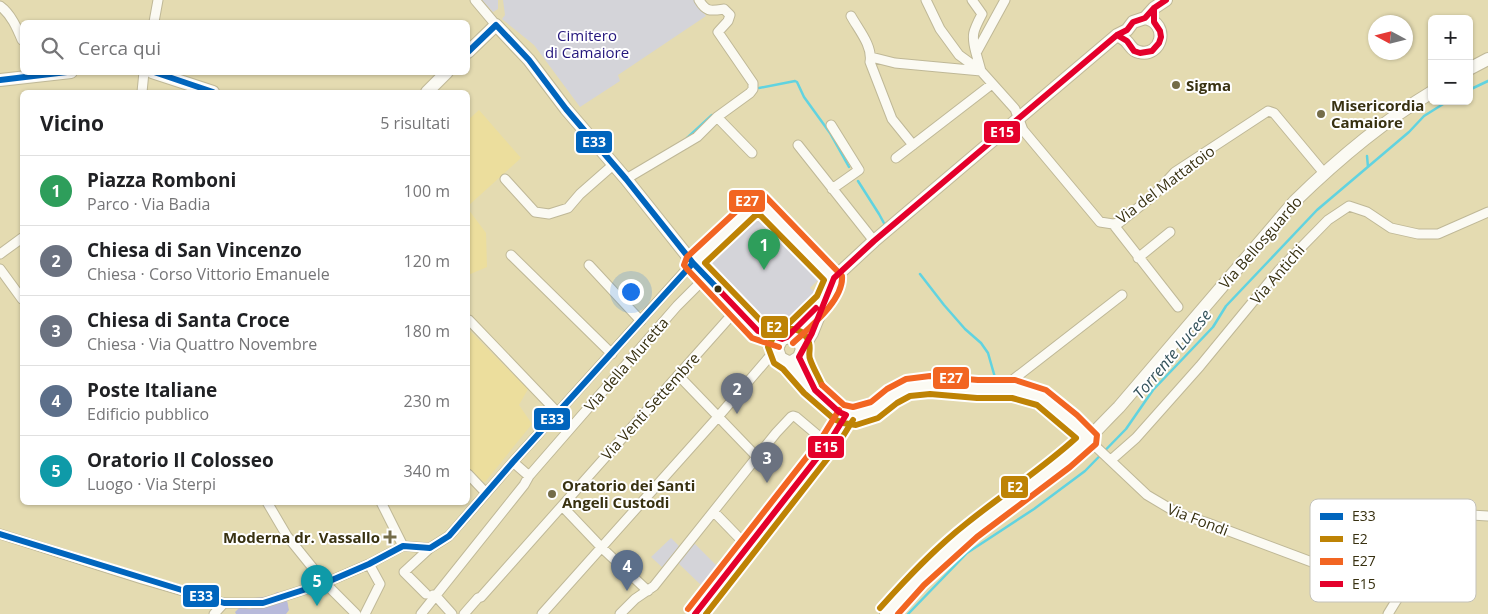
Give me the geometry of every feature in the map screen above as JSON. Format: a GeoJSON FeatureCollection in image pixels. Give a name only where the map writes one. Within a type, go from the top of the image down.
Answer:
{"type":"FeatureCollection","features":[{"type":"Feature","properties":{"kind":"street"},"geometry":{"type":"LineString","coordinates":[[154,20],[158,0]]}},
{"type":"Feature","properties":{"kind":"street"},"geometry":{"type":"LineString","coordinates":[[475,0],[529,60],[566,109],[706,277],[758,331],[782,341],[797,340],[797,356],[810,387],[839,412],[846,415],[828,444],[695,614]]}},
{"type":"Feature","properties":{"kind":"street"},"geometry":{"type":"LineString","coordinates":[[626,179],[697,138],[717,117],[750,94],[753,89],[750,78],[718,32],[728,22],[730,15],[724,9],[709,12],[704,9],[699,0]]}},
{"type":"Feature","properties":{"kind":"street"},"geometry":{"type":"LineString","coordinates":[[926,0],[940,30],[959,55],[981,71]]}},
{"type":"Feature","properties":{"kind":"street"},"geometry":{"type":"LineString","coordinates":[[972,0],[982,14],[973,30],[973,40],[981,71]]}},
{"type":"Feature","properties":{"kind":"street"},"geometry":{"type":"LineString","coordinates":[[976,53],[1005,0]]}},
{"type":"Feature","properties":{"kind":"street"},"geometry":{"type":"LineString","coordinates":[[797,356],[812,333],[834,278],[874,241],[1018,119],[1124,35],[1133,22],[1151,16],[1166,0]]}},
{"type":"Feature","properties":{"kind":"street"},"geometry":{"type":"LineString","coordinates":[[0,6],[5,10],[20,36]]}},
{"type":"Feature","properties":{"kind":"street"},"geometry":{"type":"LineString","coordinates":[[850,16],[866,41],[871,57],[870,62],[892,120],[913,145]]}},
{"type":"Feature","properties":{"kind":"street"},"geometry":{"type":"LineString","coordinates":[[1124,35],[1130,46],[1140,53],[1152,51],[1160,42],[1161,37],[1160,31],[1151,16]]}},
{"type":"Feature","properties":{"kind":"street"},"geometry":{"type":"LineString","coordinates":[[470,50],[496,25]]}},
{"type":"Feature","properties":{"kind":"street"},"geometry":{"type":"LineString","coordinates":[[871,57],[895,63],[981,71]]}},
{"type":"Feature","properties":{"kind":"street"},"geometry":{"type":"LineString","coordinates":[[1473,67],[1488,59]]}},
{"type":"Feature","properties":{"kind":"street","name":"Via del Mattatoio"},"geometry":{"type":"LineString","coordinates":[[981,71],[1015,109],[1023,130],[1100,222],[1119,223],[1148,200],[1175,172],[1268,111],[1274,113],[1324,172]]}},
{"type":"Feature","properties":{"kind":"street"},"geometry":{"type":"LineString","coordinates":[[0,80],[31,75]]}},
{"type":"Feature","properties":{"kind":"street"},"geometry":{"type":"LineString","coordinates":[[142,90],[144,75]]}},
{"type":"Feature","properties":{"kind":"street"},"geometry":{"type":"LineString","coordinates":[[161,75],[207,90]]}},
{"type":"Feature","properties":{"kind":"street"},"geometry":{"type":"LineString","coordinates":[[429,90],[444,75]]}},
{"type":"Feature","properties":{"kind":"street"},"geometry":{"type":"LineString","coordinates":[[896,158],[992,84]]}},
{"type":"Feature","properties":{"kind":"street","name":"Via Bellosguardo"},"geometry":{"type":"LineString","coordinates":[[886,614],[918,579],[972,530],[1091,441],[1295,201],[1324,172],[1400,111],[1428,94]]}},
{"type":"Feature","properties":{"kind":"street"},"geometry":{"type":"LineString","coordinates":[[717,117],[752,153]]}},
{"type":"Feature","properties":{"kind":"street"},"geometry":{"type":"LineString","coordinates":[[830,124],[859,170],[832,188]]}},
{"type":"Feature","properties":{"kind":"street"},"geometry":{"type":"LineString","coordinates":[[798,145],[874,241]]}},
{"type":"Feature","properties":{"kind":"street"},"geometry":{"type":"LineString","coordinates":[[505,179],[535,212],[549,214],[568,208],[580,194],[613,165]]}},
{"type":"Feature","properties":{"kind":"street"},"geometry":{"type":"LineString","coordinates":[[452,614],[404,572],[430,548],[450,536],[513,462],[694,263],[758,201],[834,278]]}},
{"type":"Feature","properties":{"kind":"street","name":"Via Antichi"},"geometry":{"type":"LineString","coordinates":[[1111,460],[1136,438],[1200,366],[1279,270],[1328,220],[1350,206],[1367,212],[1391,228],[1418,234],[1438,234],[1488,212]]}},
{"type":"Feature","properties":{"kind":"street"},"geometry":{"type":"LineString","coordinates":[[1113,224],[1178,307]]}},
{"type":"Feature","properties":{"kind":"street"},"geometry":{"type":"LineString","coordinates":[[1138,258],[1170,232]]}},
{"type":"Feature","properties":{"kind":"street"},"geometry":{"type":"LineString","coordinates":[[0,254],[20,239]]}},
{"type":"Feature","properties":{"kind":"street"},"geometry":{"type":"LineString","coordinates":[[511,255],[612,354]]}},
{"type":"Feature","properties":{"kind":"street"},"geometry":{"type":"LineString","coordinates":[[589,265],[641,321]]}},
{"type":"Feature","properties":{"kind":"street"},"geometry":{"type":"LineString","coordinates":[[0,269],[20,296]]}},
{"type":"Feature","properties":{"kind":"street","name":"Via della Muretta"},"geometry":{"type":"LineString","coordinates":[[425,612],[425,608],[430,603],[428,602],[458,568],[524,485],[529,476],[624,365],[706,277]]}},
{"type":"Feature","properties":{"kind":"street"},"geometry":{"type":"LineString","coordinates":[[1000,389],[1122,295]]}},
{"type":"Feature","properties":{"kind":"street"},"geometry":{"type":"LineString","coordinates":[[542,614],[717,418],[782,341],[824,300]]}},
{"type":"Feature","properties":{"kind":"street","name":"Via Venti Settembre"},"geometry":{"type":"LineString","coordinates":[[464,614],[737,309]]}},
{"type":"Feature","properties":{"kind":"street"},"geometry":{"type":"LineString","coordinates":[[470,323],[558,413]]}},
{"type":"Feature","properties":{"kind":"street"},"geometry":{"type":"LineString","coordinates":[[782,341],[780,358],[797,356]]}},
{"type":"Feature","properties":{"kind":"street"},"geometry":{"type":"LineString","coordinates":[[678,375],[757,458]]}},
{"type":"Feature","properties":{"kind":"street","name":"Via Fondi"},"geometry":{"type":"LineString","coordinates":[[846,415],[865,414],[875,410],[892,396],[907,388],[930,385],[1013,389],[1041,397],[1072,421],[1147,495],[1179,514],[1206,522],[1310,561]]}},
{"type":"Feature","properties":{"kind":"street"},"geometry":{"type":"LineString","coordinates":[[620,614],[635,599],[654,586],[776,433],[793,416],[828,444]]}},
{"type":"Feature","properties":{"kind":"street"},"geometry":{"type":"LineString","coordinates":[[513,462],[529,476]]}},
{"type":"Feature","properties":{"kind":"street"},"geometry":{"type":"LineString","coordinates":[[470,476],[486,494]]}},
{"type":"Feature","properties":{"kind":"street"},"geometry":{"type":"LineString","coordinates":[[269,505],[287,536],[325,583],[356,614]]}},
{"type":"Feature","properties":{"kind":"street"},"geometry":{"type":"LineString","coordinates":[[382,505],[403,546]]}},
{"type":"Feature","properties":{"kind":"street"},"geometry":{"type":"LineString","coordinates":[[562,506],[602,548],[648,590]]}},
{"type":"Feature","properties":{"kind":"street"},"geometry":{"type":"LineString","coordinates":[[714,512],[748,547]]}},
{"type":"Feature","properties":{"kind":"street"},"geometry":{"type":"LineString","coordinates":[[0,534],[224,603],[263,603],[325,583],[369,564],[403,546],[430,548]]}},
{"type":"Feature","properties":{"kind":"street"},"geometry":{"type":"LineString","coordinates":[[365,614],[380,584],[369,564]]}},
{"type":"Feature","properties":{"kind":"street"},"geometry":{"type":"LineString","coordinates":[[432,597],[444,614]]}},
{"type":"Feature","properties":{"kind":"street"},"geometry":{"type":"LineString","coordinates":[[1388,614],[1395,602]]}},
{"type":"Feature","properties":{"kind":"street"},"geometry":{"type":"LineString","coordinates":[[214,614],[224,603]]}},
{"type":"Feature","properties":{"kind":"shaded area"},"geometry":{"type":"Polygon","coordinates":[[[479,110],[521,158],[470,204],[470,118],[479,110]]]}},
{"type":"Feature","properties":{"kind":"shaded area"},"geometry":{"type":"Polygon","coordinates":[[[470,212],[486,233],[487,267],[470,274],[470,212]]]}},
{"type":"Feature","properties":{"kind":"shaded area"},"geometry":{"type":"Polygon","coordinates":[[[470,331],[528,389],[519,405],[532,424],[485,482],[480,481],[470,469],[470,331]]]}},
{"type":"Feature","properties":{"kind":"shaded area"},"geometry":{"type":"Polygon","coordinates":[[[277,592],[286,599],[289,610],[286,614],[236,614],[235,612],[240,607],[251,609],[253,607],[251,603],[253,598],[271,596],[277,592]]]}},
{"type":"Feature","properties":{"kind":"green space"},"geometry":{"type":"Polygon","coordinates":[[[482,0],[498,0],[498,9],[493,12],[482,0]]]}},
{"type":"Feature","properties":{"kind":"green space","name":"Cimitero di Camaiore"},"geometry":{"type":"Polygon","coordinates":[[[503,0],[696,0],[706,16],[618,75],[620,81],[580,107],[534,45],[502,19],[505,15],[503,0]]]}},
{"type":"Feature","properties":{"kind":"green space"},"geometry":{"type":"Polygon","coordinates":[[[760,212],[824,274],[810,288],[816,293],[786,325],[778,328],[763,326],[705,266],[706,258],[754,213],[760,212]]]}},
{"type":"Feature","properties":{"kind":"green space"},"geometry":{"type":"Polygon","coordinates":[[[671,538],[679,546],[663,568],[651,557],[671,538]]]}},
{"type":"Feature","properties":{"kind":"green space"},"geometry":{"type":"Polygon","coordinates":[[[694,543],[718,567],[701,585],[678,563],[694,543]]]}},
{"type":"Feature","properties":{"kind":"waterway","name":"Torrente Lucese"},"geometry":{"type":"LineString","coordinates":[[1473,88],[1488,81]]}},
{"type":"Feature","properties":{"kind":"waterway"},"geometry":{"type":"LineString","coordinates":[[759,88],[797,82],[804,97],[830,133],[849,167]]}},
{"type":"Feature","properties":{"kind":"waterway","name":"Torrente Lucese"},"geometry":{"type":"LineString","coordinates":[[908,614],[967,553],[1034,509],[1085,471],[1126,429],[1153,390],[1213,327],[1226,306],[1317,210],[1409,132],[1424,116],[1442,105]]}},
{"type":"Feature","properties":{"kind":"waterway"},"geometry":{"type":"LineString","coordinates":[[687,138],[712,115]]}},
{"type":"Feature","properties":{"kind":"waterway"},"geometry":{"type":"LineString","coordinates":[[1367,156],[1368,167]]}},
{"type":"Feature","properties":{"kind":"waterway"},"geometry":{"type":"LineString","coordinates":[[858,181],[885,225]]}},
{"type":"Feature","properties":{"kind":"waterway"},"geometry":{"type":"LineString","coordinates":[[920,274],[965,329],[981,343],[988,353],[996,381]]}},
{"type":"Feature","properties":{"kind":"transit line","name":"E15"},"geometry":{"type":"LineString","coordinates":[[695,614],[828,444],[846,415],[839,412],[815,390],[799,357],[812,333],[834,278],[874,241],[1117,35],[1127,30],[1133,22],[1145,18],[1154,8],[1166,0]]}},
{"type":"Feature","properties":{"kind":"transit line","name":"E15"},"geometry":{"type":"LineString","coordinates":[[1117,35],[1127,41],[1134,51],[1140,53],[1152,51],[1159,43],[1161,37],[1160,31],[1154,22],[1154,8]]}},
{"type":"Feature","properties":{"kind":"transit line","name":"E33"},"geometry":{"type":"LineString","coordinates":[[470,50],[496,25],[529,60],[566,109],[626,179],[693,263],[718,289]]}},
{"type":"Feature","properties":{"kind":"transit line","name":"E33"},"geometry":{"type":"LineString","coordinates":[[0,80],[42,75]]}},
{"type":"Feature","properties":{"kind":"transit line","name":"E33"},"geometry":{"type":"LineString","coordinates":[[163,75],[207,90]]}},
{"type":"Feature","properties":{"kind":"transit line","name":"E27"},"geometry":{"type":"LineString","coordinates":[[779,347],[752,338],[684,265],[687,257],[756,193],[764,195],[842,276],[838,294],[832,304],[793,343]]}},
{"type":"Feature","properties":{"kind":"transit line","name":"E2"},"geometry":{"type":"LineString","coordinates":[[758,213],[824,280],[817,296],[782,330],[763,323],[705,263],[758,213]]}},
{"type":"Feature","properties":{"kind":"transit line","name":"E33"},"geometry":{"type":"LineString","coordinates":[[0,534],[224,603],[263,603],[325,583],[369,564],[403,546],[430,548],[449,536],[513,462],[693,263]]}},
{"type":"Feature","properties":{"kind":"transit line","name":"E15"},"geometry":{"type":"LineString","coordinates":[[718,289],[758,331],[782,339],[787,337],[816,308]]}},
{"type":"Feature","properties":{"kind":"transit line","name":"E2"},"geometry":{"type":"LineString","coordinates":[[822,385],[810,359],[810,345],[804,334],[791,329],[776,332],[768,347],[774,363],[783,369],[804,393],[834,419],[843,423],[856,425],[878,418],[897,403],[910,396],[930,394],[977,398],[1012,398],[1037,405],[1076,438],[955,533],[880,608]]}},
{"type":"Feature","properties":{"kind":"transit line","name":"E27"},"geometry":{"type":"LineString","coordinates":[[822,385],[844,405],[853,407],[871,402],[887,389],[906,379],[930,376],[978,380],[1015,380],[1046,390],[1077,415],[1097,435],[1096,444],[1070,467],[977,537],[924,585],[898,614]]}},
{"type":"Feature","properties":{"kind":"transit line","name":"E27"},"geometry":{"type":"LineString","coordinates":[[688,609],[821,439],[839,410]]}},
{"type":"Feature","properties":{"kind":"transit line","name":"E2"},"geometry":{"type":"LineString","coordinates":[[706,614],[835,449],[853,420]]}},
{"type":"Feature","properties":{"kind":"place","name":"Sigma"},"geometry":{"type":"Point","coordinates":[1176,85]}},
{"type":"Feature","properties":{"kind":"place","name":"Misericordia Camaiore"},"geometry":{"type":"Point","coordinates":[1321,114]}},
{"type":"Feature","properties":{"kind":"place","name":"Piazza Romboni"},"geometry":{"type":"Point","coordinates":[764,270]}},
{"type":"Feature","properties":{"kind":"place","name":"Chiesa di San Vincenzo"},"geometry":{"type":"Point","coordinates":[737,414]}},
{"type":"Feature","properties":{"kind":"place","name":"Chiesa di Santa Croce"},"geometry":{"type":"Point","coordinates":[767,483]}},
{"type":"Feature","properties":{"kind":"place","name":"Oratorio dei Santi Angeli Custodi"},"geometry":{"type":"Point","coordinates":[552,494]}},
{"type":"Feature","properties":{"kind":"place","name":"Moderna dr. Vassallo"},"geometry":{"type":"Point","coordinates":[390,537]}},
{"type":"Feature","properties":{"kind":"place","name":"Poste Italiane"},"geometry":{"type":"Point","coordinates":[627,591]}},
{"type":"Feature","properties":{"kind":"place","name":"Oratorio Il Colosseo"},"geometry":{"type":"Point","coordinates":[317,606]}}]}
